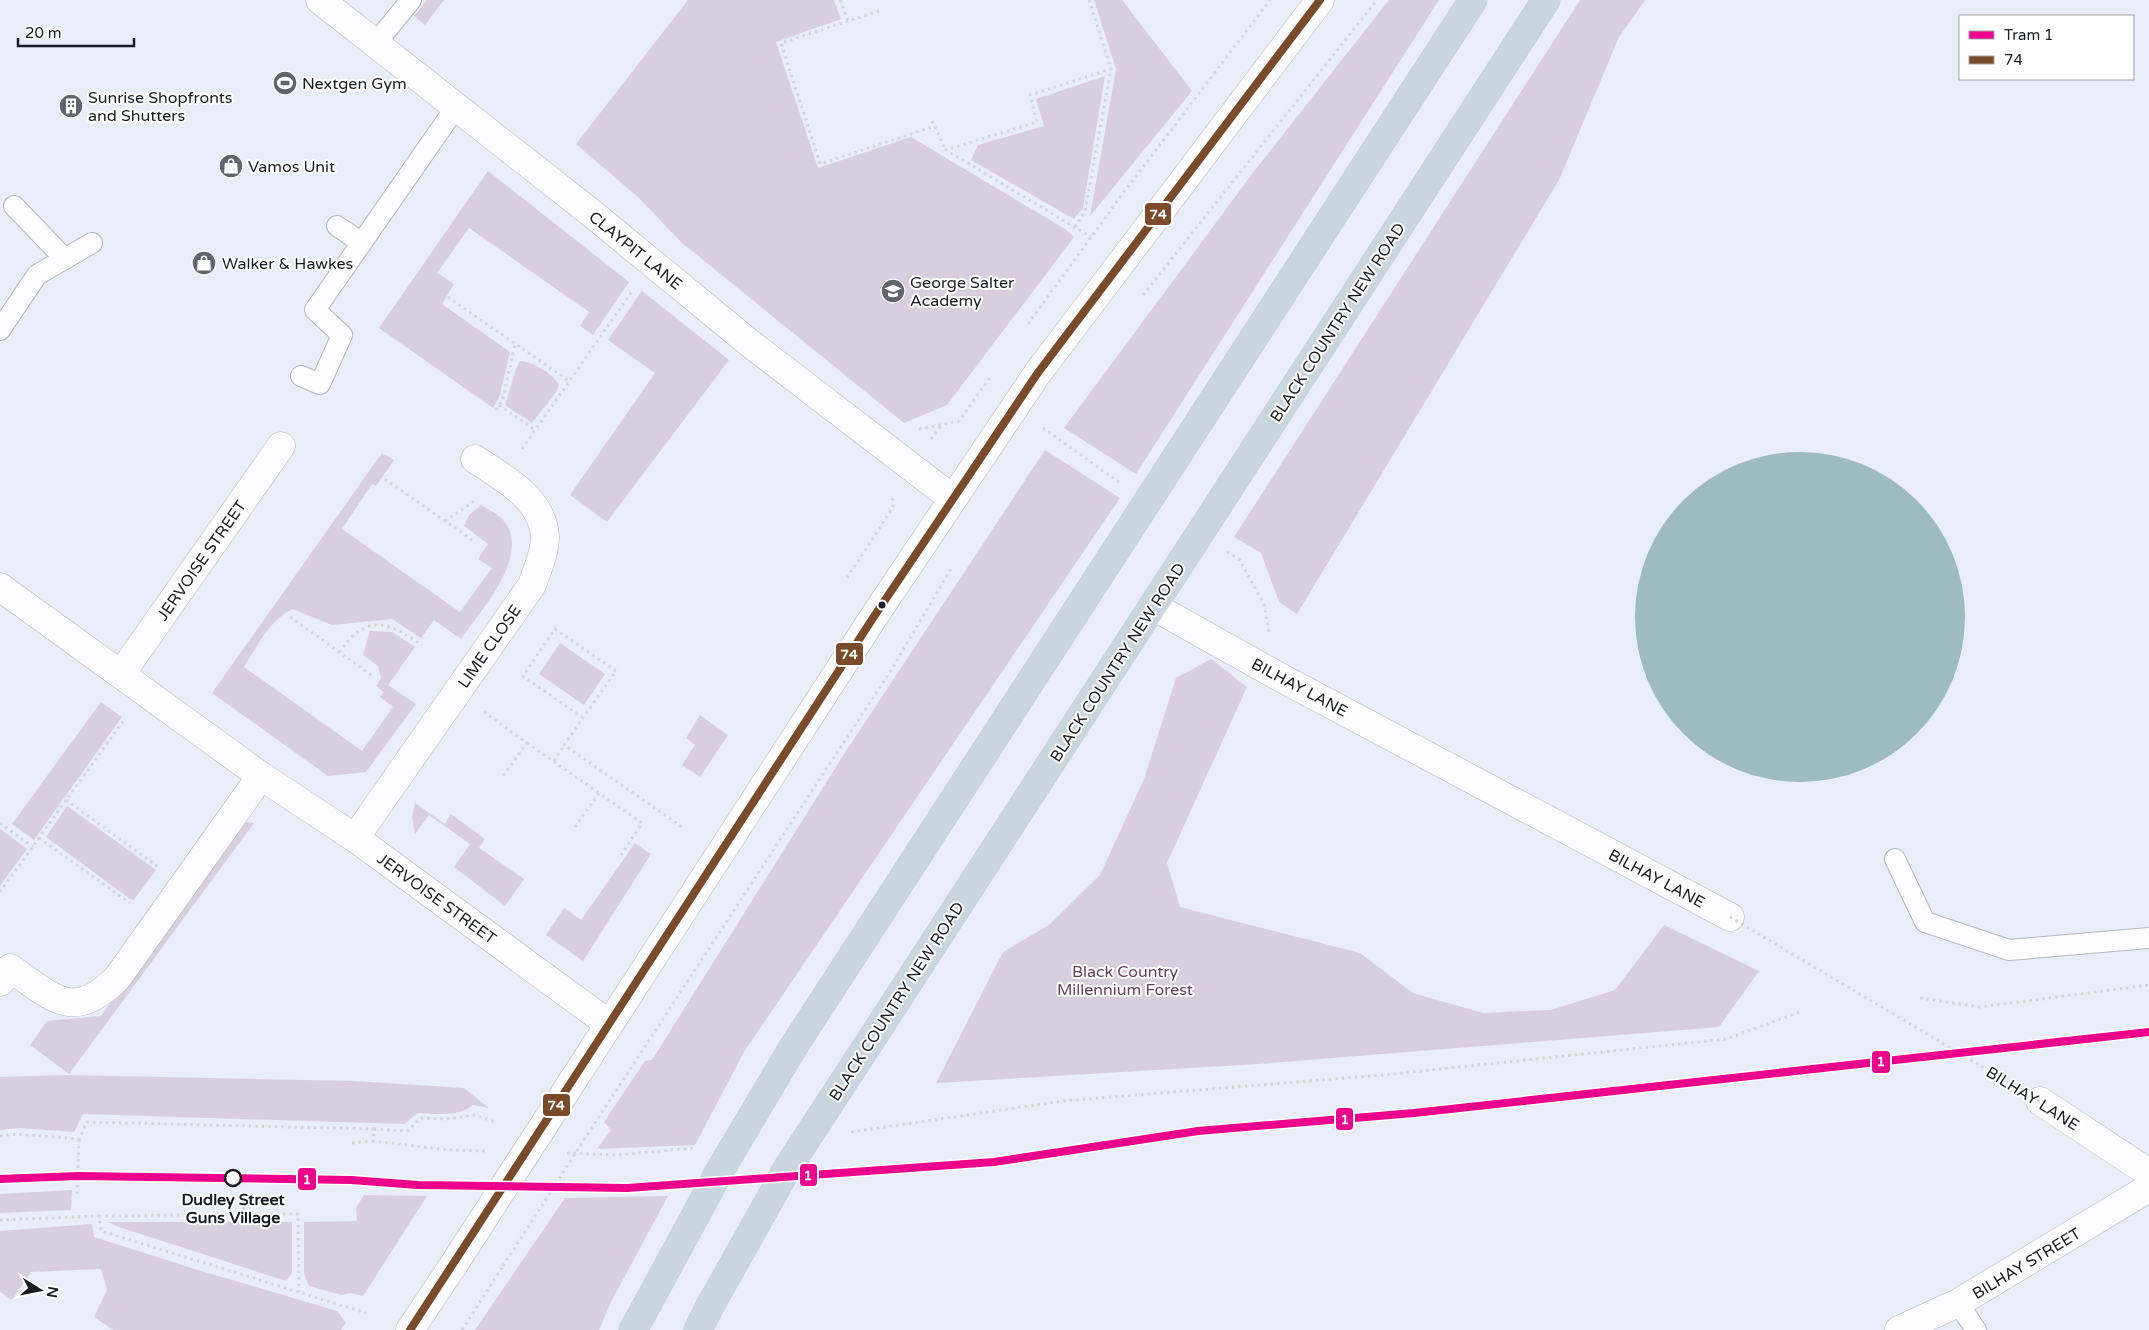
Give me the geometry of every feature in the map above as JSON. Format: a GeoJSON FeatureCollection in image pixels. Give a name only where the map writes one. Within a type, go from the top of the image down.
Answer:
{"type":"FeatureCollection","features":[{"type":"Feature","properties":{"kind":"highway"},"geometry":{"type":"LineString","coordinates":[[633,1330],[719,1172],[792,1050],[1473,0]]}},
{"type":"Feature","properties":{"kind":"highway","name":"BLACK COUNTRY NEW ROAD"},"geometry":{"type":"LineString","coordinates":[[698,1330],[788,1167],[1546,0]]}},
{"type":"Feature","properties":{"kind":"street","name":"CLAYPIT LANE"},"geometry":{"type":"LineString","coordinates":[[320,0],[590,212],[752,345],[953,499]]}},
{"type":"Feature","properties":{"kind":"street"},"geometry":{"type":"LineString","coordinates":[[410,1330],[873,618],[1037,374],[1320,0]]}},
{"type":"Feature","properties":{"kind":"street","name":"JERVOISE STREET"},"geometry":{"type":"LineString","coordinates":[[121,674],[281,446]]}},
{"type":"Feature","properties":{"kind":"street","name":"LIME CLOSE"},"geometry":{"type":"LineString","coordinates":[[355,838],[532,585],[541,560],[545,538],[542,519],[529,500],[515,486],[475,459]]}},
{"type":"Feature","properties":{"kind":"street","name":"JERVOISE STREET"},"geometry":{"type":"LineString","coordinates":[[0,587],[261,776],[355,838],[609,1024]]}},
{"type":"Feature","properties":{"kind":"street","name":"BILHAY LANE"},"geometry":{"type":"LineString","coordinates":[[1153,606],[1276,675],[1730,917]]}},
{"type":"Feature","properties":{"kind":"street"},"geometry":{"type":"LineString","coordinates":[[0,982],[10,968],[51,997],[70,1003],[88,1001],[106,990],[118,977],[261,776]]}},
{"type":"Feature","properties":{"kind":"street","name":"BILHAY LANE"},"geometry":{"type":"LineString","coordinates":[[2040,1100],[2149,1173]]}},
{"type":"Feature","properties":{"kind":"street","name":"BILHAY STREET"},"geometry":{"type":"LineString","coordinates":[[1899,1330],[1958,1303],[2149,1188]]}},
{"type":"Feature","properties":{"kind":"lane"},"geometry":{"type":"LineString","coordinates":[[375,44],[411,0]]}},
{"type":"Feature","properties":{"kind":"lane"},"geometry":{"type":"LineString","coordinates":[[301,376],[320,384],[342,335],[315,310],[456,107]]}},
{"type":"Feature","properties":{"kind":"lane"},"geometry":{"type":"LineString","coordinates":[[29,221],[35,202]]}},
{"type":"Feature","properties":{"kind":"lane"},"geometry":{"type":"LineString","coordinates":[[14,206],[65,259]]}},
{"type":"Feature","properties":{"kind":"lane"},"geometry":{"type":"LineString","coordinates":[[336,226],[362,242]]}},
{"type":"Feature","properties":{"kind":"lane"},"geometry":{"type":"LineString","coordinates":[[0,330],[37,275],[92,243]]}},
{"type":"Feature","properties":{"kind":"lane"},"geometry":{"type":"LineString","coordinates":[[1895,859],[1925,922],[2009,950],[2149,938]]}},
{"type":"Feature","properties":{"kind":"lane"},"geometry":{"type":"LineString","coordinates":[[1958,1303],[1976,1330]]}},
{"type":"Feature","properties":{"kind":"path"},"geometry":{"type":"LineString","coordinates":[[840,0],[848,21]]}},
{"type":"Feature","properties":{"kind":"path"},"geometry":{"type":"LineString","coordinates":[[1075,227],[1085,211],[1111,68],[1089,0]]}},
{"type":"Feature","properties":{"kind":"path"},"geometry":{"type":"LineString","coordinates":[[1024,330],[1091,236],[1270,0]]}},
{"type":"Feature","properties":{"kind":"path"},"geometry":{"type":"LineString","coordinates":[[1139,301],[1377,0]]}},
{"type":"Feature","properties":{"kind":"path"},"geometry":{"type":"LineString","coordinates":[[879,11],[780,44],[820,164],[935,126]]}},
{"type":"Feature","properties":{"kind":"path"},"geometry":{"type":"LineString","coordinates":[[946,150],[1037,122],[1030,95],[1111,68]]}},
{"type":"Feature","properties":{"kind":"path"},"geometry":{"type":"LineString","coordinates":[[932,121],[946,150],[1091,236]]}},
{"type":"Feature","properties":{"kind":"path"},"geometry":{"type":"LineString","coordinates":[[519,453],[635,287]]}},
{"type":"Feature","properties":{"kind":"path"},"geometry":{"type":"LineString","coordinates":[[448,297],[569,381]]}},
{"type":"Feature","properties":{"kind":"path"},"geometry":{"type":"LineString","coordinates":[[496,410],[503,399],[515,344]]}},
{"type":"Feature","properties":{"kind":"path"},"geometry":{"type":"LineString","coordinates":[[915,430],[959,421],[992,376]]}},
{"type":"Feature","properties":{"kind":"path"},"geometry":{"type":"LineString","coordinates":[[499,405],[535,430]]}},
{"type":"Feature","properties":{"kind":"path"},"geometry":{"type":"LineString","coordinates":[[1037,436],[1048,421]]}},
{"type":"Feature","properties":{"kind":"path"},"geometry":{"type":"LineString","coordinates":[[1042,428],[1126,486]]}},
{"type":"Feature","properties":{"kind":"path"},"geometry":{"type":"LineString","coordinates":[[385,479],[474,542]]}},
{"type":"Feature","properties":{"kind":"path"},"geometry":{"type":"LineString","coordinates":[[846,578],[893,507],[892,493]]}},
{"type":"Feature","properties":{"kind":"path"},"geometry":{"type":"LineString","coordinates":[[445,521],[479,499]]}},
{"type":"Feature","properties":{"kind":"path"},"geometry":{"type":"LineString","coordinates":[[1239,560],[1264,604],[1276,675]]}},
{"type":"Feature","properties":{"kind":"path"},"geometry":{"type":"LineString","coordinates":[[462,1330],[626,1073],[644,1049],[893,667],[953,565]]}},
{"type":"Feature","properties":{"kind":"path"},"geometry":{"type":"LineString","coordinates":[[290,617],[374,677]]}},
{"type":"Feature","properties":{"kind":"path"},"geometry":{"type":"LineString","coordinates":[[340,652],[358,632],[373,626],[394,627],[422,645]]}},
{"type":"Feature","properties":{"kind":"path"},"geometry":{"type":"LineString","coordinates":[[554,761],[616,671],[555,629],[522,676],[583,718]]}},
{"type":"Feature","properties":{"kind":"path"},"geometry":{"type":"LineString","coordinates":[[0,892],[130,712]]}},
{"type":"Feature","properties":{"kind":"path"},"geometry":{"type":"LineString","coordinates":[[479,719],[484,712],[642,823],[618,858]]}},
{"type":"Feature","properties":{"kind":"path"},"geometry":{"type":"LineString","coordinates":[[503,776],[526,743]]}},
{"type":"Feature","properties":{"kind":"path"},"geometry":{"type":"LineString","coordinates":[[564,745],[685,830]]}},
{"type":"Feature","properties":{"kind":"path"},"geometry":{"type":"LineString","coordinates":[[575,827],[599,793]]}},
{"type":"Feature","properties":{"kind":"path"},"geometry":{"type":"LineString","coordinates":[[66,800],[161,869]]}},
{"type":"Feature","properties":{"kind":"path"},"geometry":{"type":"LineString","coordinates":[[0,823],[33,847]]}},
{"type":"Feature","properties":{"kind":"path"},"geometry":{"type":"LineString","coordinates":[[40,838],[134,906]]}},
{"type":"Feature","properties":{"kind":"path","name":"BILHAY LANE"},"geometry":{"type":"LineString","coordinates":[[1730,917],[2040,1100]]}},
{"type":"Feature","properties":{"kind":"path"},"geometry":{"type":"LineString","coordinates":[[1920,998],[1980,1007],[2149,985]]}},
{"type":"Feature","properties":{"kind":"path"},"geometry":{"type":"LineString","coordinates":[[849,1132],[878,1130],[1063,1100],[1383,1075],[1726,1039],[1800,1012]]}},
{"type":"Feature","properties":{"kind":"path"},"geometry":{"type":"LineString","coordinates":[[77,1194],[79,1138],[87,1122],[407,1131],[421,1118],[446,1119],[475,1115],[494,1122]]}},
{"type":"Feature","properties":{"kind":"path"},"geometry":{"type":"LineString","coordinates":[[374,1129],[374,1141]]}},
{"type":"Feature","properties":{"kind":"path"},"geometry":{"type":"LineString","coordinates":[[0,1136],[17,1134],[79,1138]]}},
{"type":"Feature","properties":{"kind":"path"},"geometry":{"type":"LineString","coordinates":[[352,1143],[374,1141],[448,1150],[488,1151]]}},
{"type":"Feature","properties":{"kind":"path"},"geometry":{"type":"LineString","coordinates":[[558,1153],[617,1155],[695,1148]]}},
{"type":"Feature","properties":{"kind":"path"},"geometry":{"type":"LineString","coordinates":[[244,1196],[244,1214]]}},
{"type":"Feature","properties":{"kind":"path"},"geometry":{"type":"LineString","coordinates":[[0,1220],[99,1216],[298,1214],[299,1292]]}},
{"type":"Feature","properties":{"kind":"path"},"geometry":{"type":"LineString","coordinates":[[99,1216],[102,1231],[366,1313]]}},
{"type":"Feature","properties":{"kind":"green space"},"geometry":{"type":"Polygon","coordinates":[[[427,0],[444,0],[425,25],[414,16],[427,0]]]}},
{"type":"Feature","properties":{"kind":"green space"},"geometry":{"type":"Polygon","coordinates":[[[688,0],[834,0],[841,19],[776,42],[818,168],[911,137],[1065,229],[1074,237],[947,405],[904,423],[681,242],[639,198],[576,144],[688,0]]]}},
{"type":"Feature","properties":{"kind":"green space"},"geometry":{"type":"Polygon","coordinates":[[[1094,0],[1122,0],[1192,91],[1090,216],[1116,69],[1094,0]]]}},
{"type":"Feature","properties":{"kind":"green space"},"geometry":{"type":"Polygon","coordinates":[[[1389,0],[1439,0],[1136,474],[1064,428],[1255,170],[1389,0]]]}},
{"type":"Feature","properties":{"kind":"green space"},"geometry":{"type":"Polygon","coordinates":[[[1580,0],[1645,0],[1619,37],[1559,180],[1297,614],[1279,602],[1261,553],[1234,537],[1580,0]]]}},
{"type":"Feature","properties":{"kind":"green space"},"geometry":{"type":"Polygon","coordinates":[[[1105,76],[1083,208],[1074,219],[971,160],[978,145],[1044,126],[1036,99],[1105,76]]]}},
{"type":"Feature","properties":{"kind":"green space"},"geometry":{"type":"Polygon","coordinates":[[[488,171],[629,282],[593,335],[580,326],[589,312],[469,228],[437,273],[454,284],[442,304],[510,352],[499,398],[493,408],[379,328],[488,171]]]}},
{"type":"Feature","properties":{"kind":"green space"},"geometry":{"type":"Polygon","coordinates":[[[642,291],[729,360],[607,522],[570,495],[655,373],[608,340],[642,291]]]}},
{"type":"Feature","properties":{"kind":"green space"},"geometry":{"type":"Polygon","coordinates":[[[520,361],[530,363],[542,369],[559,385],[556,392],[532,423],[505,405],[520,361]]]}},
{"type":"Feature","properties":{"kind":"green space"},"geometry":{"type":"Polygon","coordinates":[[[1045,450],[1120,498],[744,1052],[695,1145],[597,1149],[611,1130],[604,1122],[645,1061],[652,1060],[846,751],[1045,450]]]}},
{"type":"Feature","properties":{"kind":"green space"},"geometry":{"type":"Polygon","coordinates":[[[382,453],[394,460],[376,486],[372,484],[342,529],[460,612],[492,568],[478,559],[488,544],[464,526],[469,515],[481,505],[493,512],[503,520],[511,533],[512,549],[508,565],[491,598],[461,639],[434,620],[421,638],[392,619],[332,625],[293,609],[285,613],[271,626],[244,667],[362,751],[393,707],[380,697],[384,692],[376,686],[381,678],[378,666],[363,655],[370,631],[392,632],[415,647],[388,685],[416,704],[366,772],[328,776],[212,693],[382,453]]]}},
{"type":"Feature","properties":{"kind":"green space"},"geometry":{"type":"Polygon","coordinates":[[[560,643],[605,674],[584,705],[539,674],[560,643]]]}},
{"type":"Feature","properties":{"kind":"green space","name":"Black Country Millennium Forest"},"geometry":{"type":"Polygon","coordinates":[[[1211,659],[1247,687],[1167,863],[1180,907],[1360,953],[1413,993],[1483,1013],[1551,1010],[1615,990],[1664,925],[1759,971],[1719,1027],[1258,1064],[936,1083],[1003,952],[1049,925],[1100,875],[1144,779],[1176,678],[1211,659]]]}},
{"type":"Feature","properties":{"kind":"green space"},"geometry":{"type":"Polygon","coordinates":[[[101,702],[122,717],[34,840],[12,824],[101,702]]]}},
{"type":"Feature","properties":{"kind":"green space"},"geometry":{"type":"Polygon","coordinates":[[[700,715],[728,735],[700,777],[682,765],[695,745],[686,738],[700,715]]]}},
{"type":"Feature","properties":{"kind":"green space"},"geometry":{"type":"Polygon","coordinates":[[[415,803],[445,824],[451,814],[485,839],[479,848],[524,879],[505,906],[454,867],[470,844],[429,815],[415,834],[412,817],[415,803]]]}},
{"type":"Feature","properties":{"kind":"green space"},"geometry":{"type":"Polygon","coordinates":[[[67,806],[156,870],[133,901],[46,837],[67,806]]]}},
{"type":"Feature","properties":{"kind":"green space"},"geometry":{"type":"Polygon","coordinates":[[[246,822],[254,823],[69,1074],[30,1045],[47,1021],[101,1016],[246,822]]]}},
{"type":"Feature","properties":{"kind":"green space"},"geometry":{"type":"Polygon","coordinates":[[[0,829],[27,849],[0,886],[0,829]]]}},
{"type":"Feature","properties":{"kind":"green space"},"geometry":{"type":"Polygon","coordinates":[[[635,843],[651,854],[583,961],[546,935],[564,908],[581,920],[635,843]]]}},
{"type":"Feature","properties":{"kind":"green space"},"geometry":{"type":"Polygon","coordinates":[[[68,1075],[353,1081],[464,1088],[489,1108],[473,1105],[454,1113],[418,1113],[404,1124],[83,1114],[74,1132],[20,1128],[0,1130],[0,1077],[68,1075]]]}},
{"type":"Feature","properties":{"kind":"green space"},"geometry":{"type":"Polygon","coordinates":[[[72,1190],[71,1210],[0,1213],[0,1194],[72,1190]]]}},
{"type":"Feature","properties":{"kind":"green space"},"geometry":{"type":"Polygon","coordinates":[[[364,1195],[427,1196],[363,1296],[350,1293],[342,1295],[309,1286],[304,1274],[304,1222],[357,1221],[356,1208],[364,1195]]]}},
{"type":"Feature","properties":{"kind":"green space"},"geometry":{"type":"Polygon","coordinates":[[[668,1196],[611,1302],[599,1330],[475,1330],[565,1198],[668,1196]]]}},
{"type":"Feature","properties":{"kind":"green space"},"geometry":{"type":"Polygon","coordinates":[[[108,1222],[292,1222],[292,1273],[286,1281],[108,1222]]]}},
{"type":"Feature","properties":{"kind":"green space"},"geometry":{"type":"Polygon","coordinates":[[[92,1224],[94,1237],[337,1311],[346,1323],[341,1330],[113,1330],[94,1317],[107,1290],[101,1269],[31,1272],[12,1300],[0,1292],[0,1231],[92,1224]]]}},
{"type":"Feature","properties":{"kind":"shaded area"},"geometry":{"type":"Polygon","coordinates":[[[1800,452],[1832,455],[1878,471],[1905,489],[1917,500],[1928,512],[1946,539],[1962,585],[1965,617],[1962,649],[1946,695],[1928,722],[1917,734],[1905,745],[1878,763],[1832,779],[1800,782],[1768,779],[1722,763],[1695,745],[1683,734],[1672,722],[1654,695],[1638,649],[1635,617],[1638,585],[1654,539],[1672,512],[1683,500],[1695,489],[1722,471],[1768,455],[1800,452]]]}},
{"type":"Feature","properties":{"kind":"tram line","name":"1"},"geometry":{"type":"LineString","coordinates":[[0,1179],[78,1176],[351,1180],[418,1185],[627,1188],[994,1162],[1198,1131],[1414,1113],[2149,1032]]}},
{"type":"Feature","properties":{"kind":"transit line","name":"74"},"geometry":{"type":"LineString","coordinates":[[410,1330],[873,618],[1037,374],[1320,0]]}},
{"type":"Feature","properties":{"kind":"place","name":"Nextgen Gym"},"geometry":{"type":"Point","coordinates":[285,83]}},
{"type":"Feature","properties":{"kind":"place","name":"Sunrise Shopfronts and Shutters"},"geometry":{"type":"Point","coordinates":[71,106]}},
{"type":"Feature","properties":{"kind":"place","name":"Vamos Unit"},"geometry":{"type":"Point","coordinates":[231,166]}},
{"type":"Feature","properties":{"kind":"place","name":"Walker & Hawkes"},"geometry":{"type":"Point","coordinates":[204,263]}},
{"type":"Feature","properties":{"kind":"place","name":"George Salter Academy"},"geometry":{"type":"Point","coordinates":[893,291]}},
{"type":"Feature","properties":{"kind":"place","name":"Dudley Street Guns Village"},"geometry":{"type":"Point","coordinates":[233,1178]}}]}
